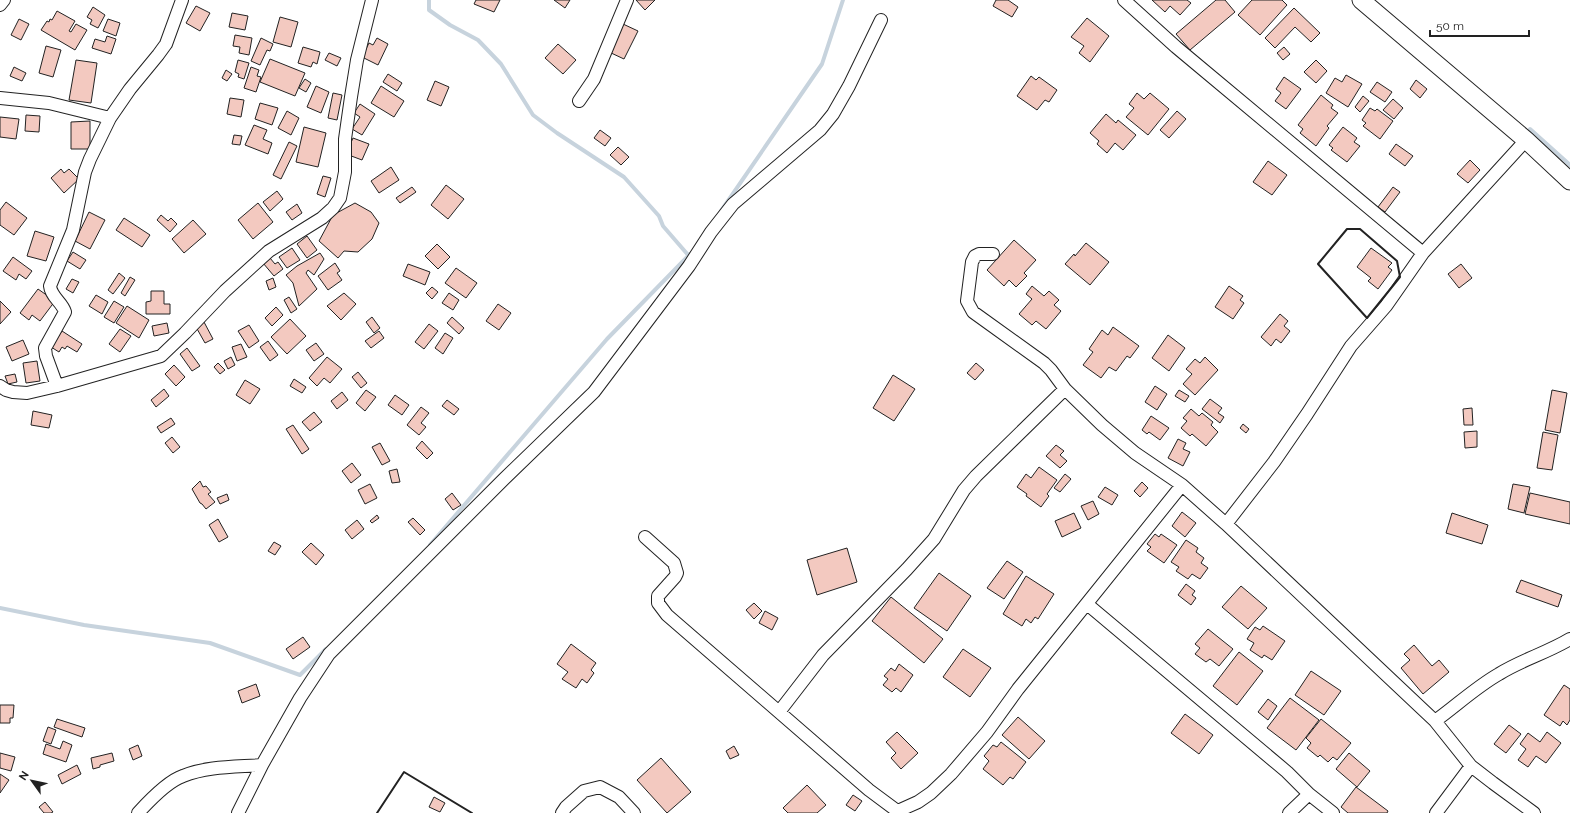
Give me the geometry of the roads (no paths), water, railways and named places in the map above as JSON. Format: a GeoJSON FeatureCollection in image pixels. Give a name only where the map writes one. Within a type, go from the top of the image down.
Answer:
{"type":"FeatureCollection","features":[{"type":"Feature","properties":{"kind":"main road"},"geometry":{"type":"LineString","coordinates":[[1361,0],[1526,140],[1570,181]]}},
{"type":"Feature","properties":{"kind":"street"},"geometry":{"type":"LineString","coordinates":[[0,5],[4,0]]}},
{"type":"Feature","properties":{"kind":"street"},"geometry":{"type":"LineString","coordinates":[[57,386],[46,356],[45,348],[65,312],[64,307],[51,292],[50,286],[73,230],[87,168],[110,118],[130,89],[158,56],[166,44],[182,0]]}},
{"type":"Feature","properties":{"kind":"street"},"geometry":{"type":"LineString","coordinates":[[0,386],[13,392],[27,393],[57,386],[160,356],[185,333],[225,291],[269,252],[322,218],[333,208],[340,198],[345,172],[345,139],[351,97],[357,60],[372,0]]}},
{"type":"Feature","properties":{"kind":"street"},"geometry":{"type":"LineString","coordinates":[[579,101],[594,79],[627,0]]}},
{"type":"Feature","properties":{"kind":"street"},"geometry":{"type":"LineString","coordinates":[[1124,0],[1176,48],[1423,253]]}},
{"type":"Feature","properties":{"kind":"street"},"geometry":{"type":"LineString","coordinates":[[238,813],[262,765],[300,698],[329,654],[498,484],[594,392],[689,266],[711,232],[733,204],[820,130],[834,114],[881,20]]}},
{"type":"Feature","properties":{"kind":"street"},"geometry":{"type":"LineString","coordinates":[[0,98],[49,103],[110,118]]}},
{"type":"Feature","properties":{"kind":"street"},"geometry":{"type":"LineString","coordinates":[[1226,524],[1274,462],[1351,346],[1386,306],[1423,253],[1526,140]]}},
{"type":"Feature","properties":{"kind":"street"},"geometry":{"type":"LineString","coordinates":[[993,254],[979,254],[975,256],[972,262],[967,301],[969,307],[978,317],[1044,363],[1065,389],[1102,425],[1135,453],[1182,485],[1226,524],[1435,721],[1471,766],[1534,813]]}},
{"type":"Feature","properties":{"kind":"street"},"geometry":{"type":"LineString","coordinates":[[779,712],[823,655],[907,569],[934,539],[964,490],[976,476],[1065,389]]}},
{"type":"Feature","properties":{"kind":"street"},"geometry":{"type":"LineString","coordinates":[[645,537],[674,563],[676,568],[675,577],[658,596],[658,603],[662,609],[711,654],[869,790],[899,812],[931,793],[951,774],[987,732],[1018,689],[1182,485]]}},
{"type":"Feature","properties":{"kind":"street"},"geometry":{"type":"LineString","coordinates":[[1087,604],[1287,772],[1309,794],[1333,813]]}},
{"type":"Feature","properties":{"kind":"street"},"geometry":{"type":"LineString","coordinates":[[1435,721],[1500,673],[1554,649],[1570,639]]}},
{"type":"Feature","properties":{"kind":"street"},"geometry":{"type":"LineString","coordinates":[[138,813],[152,797],[182,776],[208,769],[262,765]]}},
{"type":"Feature","properties":{"kind":"street"},"geometry":{"type":"LineString","coordinates":[[1436,813],[1471,766]]}},
{"type":"Feature","properties":{"kind":"street"},"geometry":{"type":"LineString","coordinates":[[562,813],[566,807],[584,791],[600,787],[619,797],[634,813]]}},
{"type":"Feature","properties":{"kind":"street"},"geometry":{"type":"LineString","coordinates":[[1289,813],[1309,794]]}},
{"type":"Feature","properties":{"kind":"waterway"},"geometry":{"type":"LineString","coordinates":[[429,0],[429,10],[450,25],[478,40],[501,64],[533,115],[557,133],[624,177],[659,216],[663,226],[689,256]]}},
{"type":"Feature","properties":{"kind":"waterway"},"geometry":{"type":"LineString","coordinates":[[721,211],[822,64],[843,0]]}},
{"type":"Feature","properties":{"kind":"waterway"},"geometry":{"type":"LineString","coordinates":[[1530,129],[1570,165]]}},
{"type":"Feature","properties":{"kind":"waterway"},"geometry":{"type":"LineString","coordinates":[[430,545],[607,339],[690,254]]}},
{"type":"Feature","properties":{"kind":"waterway"},"geometry":{"type":"LineString","coordinates":[[0,608],[84,625],[210,643],[300,675],[326,649]]}}]}
